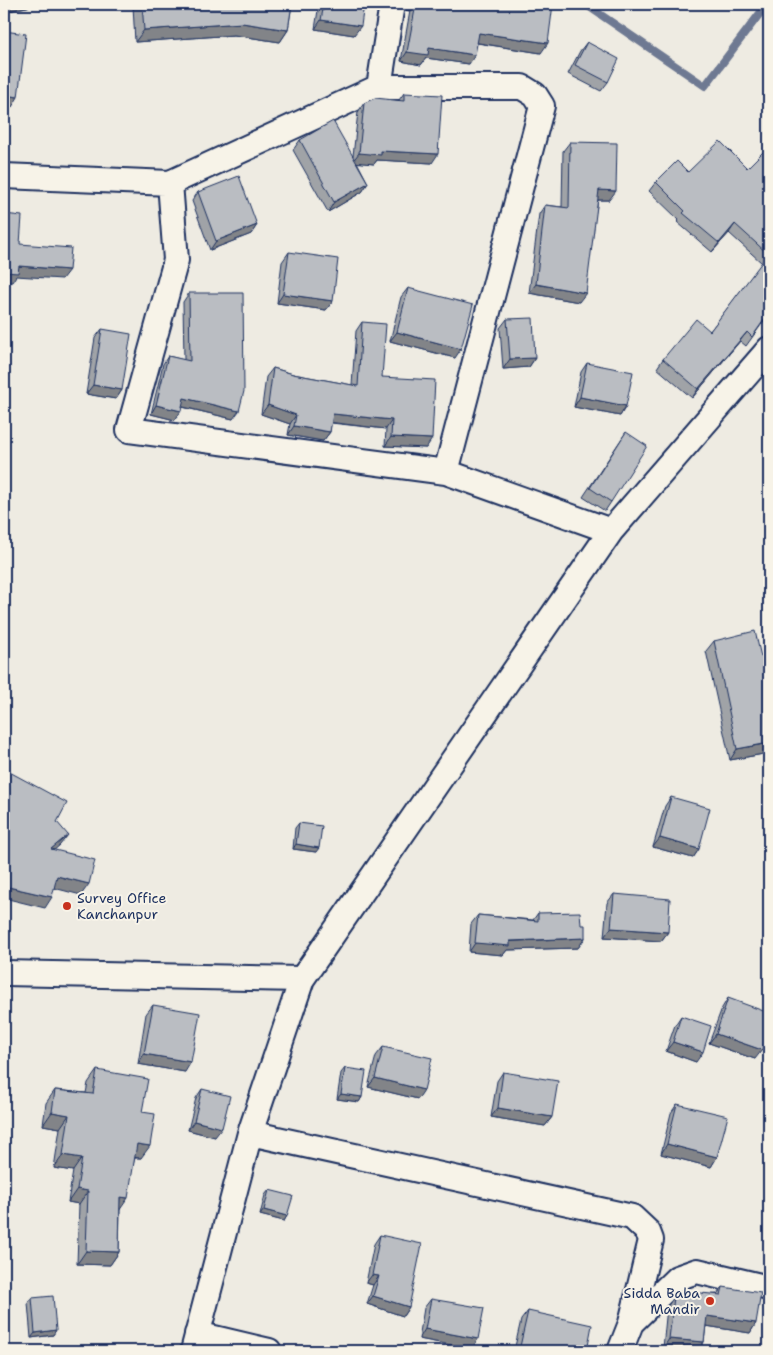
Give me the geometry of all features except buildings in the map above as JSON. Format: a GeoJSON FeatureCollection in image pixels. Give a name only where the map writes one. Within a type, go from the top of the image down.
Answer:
{"type":"FeatureCollection","features":[{"type":"Feature","properties":{"kind":"street"},"geometry":{"type":"LineString","coordinates":[[379,87],[392,4]]}},
{"type":"Feature","properties":{"kind":"street"},"geometry":{"type":"LineString","coordinates":[[4,176],[170,183],[379,87],[522,88],[535,95],[542,106],[446,472]]}},
{"type":"Feature","properties":{"kind":"street"},"geometry":{"type":"LineString","coordinates":[[170,183],[176,260],[129,430],[446,472],[611,531]]}},
{"type":"Feature","properties":{"kind":"street"},"geometry":{"type":"LineString","coordinates":[[269,1351],[195,1343],[250,1133],[302,979],[611,531],[769,350]]}},
{"type":"Feature","properties":{"kind":"street"},"geometry":{"type":"LineString","coordinates":[[4,973],[302,979]]}},
{"type":"Feature","properties":{"kind":"street"},"geometry":{"type":"LineString","coordinates":[[250,1133],[632,1217],[648,1232],[651,1240],[631,1323],[620,1351]]}},
{"type":"Feature","properties":{"kind":"street"},"geometry":{"type":"LineString","coordinates":[[631,1323],[677,1278],[690,1273],[706,1273],[769,1288]]}},
{"type":"Feature","properties":{"kind":"waterway"},"geometry":{"type":"LineString","coordinates":[[585,4],[705,86],[767,4]]}},
{"type":"Feature","properties":{"kind":"place","name":"Survey Office Kanchanpur"},"geometry":{"type":"Point","coordinates":[67,906]}},
{"type":"Feature","properties":{"kind":"place","name":"Sidda Baba Mandir"},"geometry":{"type":"Point","coordinates":[710,1301]}}]}
